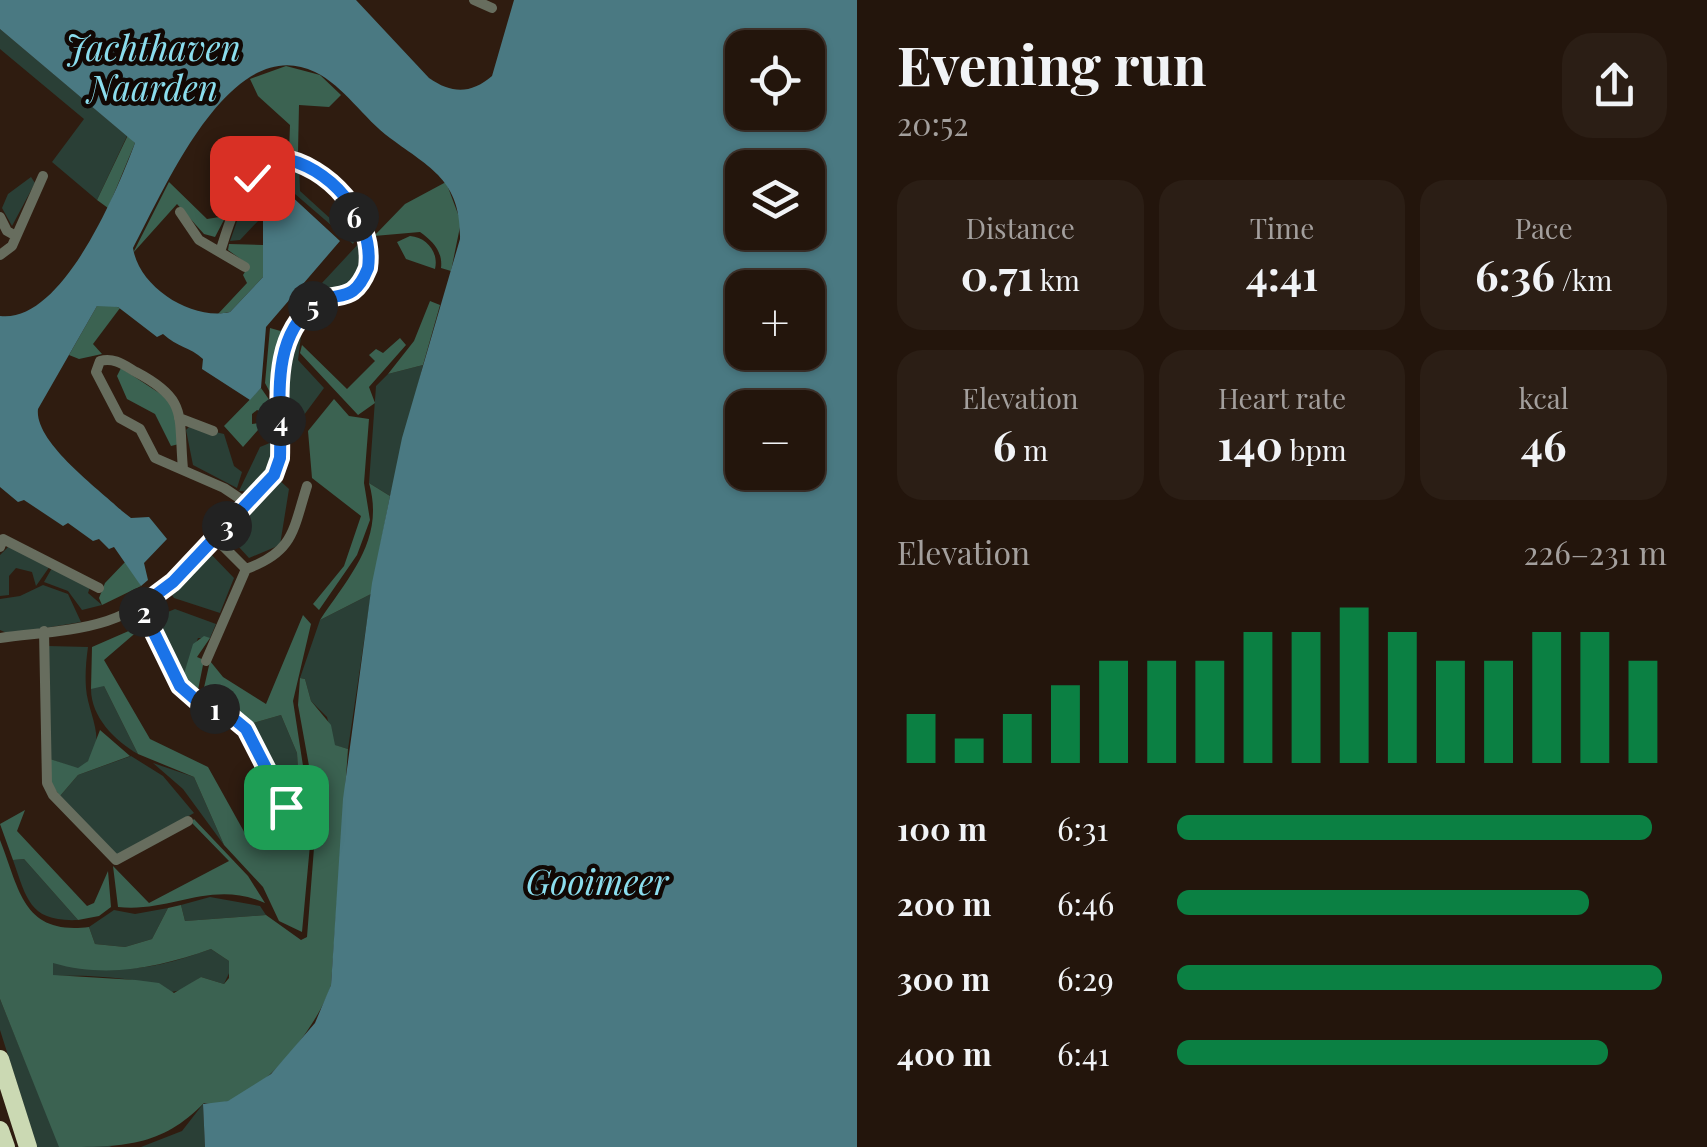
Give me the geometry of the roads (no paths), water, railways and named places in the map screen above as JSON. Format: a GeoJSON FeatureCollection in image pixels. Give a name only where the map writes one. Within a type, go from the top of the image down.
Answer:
{"type":"FeatureCollection","features":[{"type":"Feature","properties":{"kind":"highway"},"geometry":{"type":"LineString","coordinates":[[0,1059],[28,1147]]}},
{"type":"Feature","properties":{"kind":"highway"},"geometry":{"type":"LineString","coordinates":[[0,1130],[6,1147]]}},
{"type":"Feature","properties":{"kind":"street"},"geometry":{"type":"LineString","coordinates":[[474,0],[492,8]]}},
{"type":"Feature","properties":{"kind":"street"},"geometry":{"type":"LineString","coordinates":[[0,638],[97,624],[141,606],[173,582],[279,468],[285,338],[314,305],[353,291],[364,277],[369,258],[362,231],[338,185],[320,170],[280,158],[252,178],[235,207],[220,252]]}},
{"type":"Feature","properties":{"kind":"street"},"geometry":{"type":"LineString","coordinates":[[0,255],[9,251],[43,176]]}},
{"type":"Feature","properties":{"kind":"street"},"geometry":{"type":"LineString","coordinates":[[180,212],[199,240],[245,267]]}},
{"type":"Feature","properties":{"kind":"street"},"geometry":{"type":"LineString","coordinates":[[0,218],[16,236]]}},
{"type":"Feature","properties":{"kind":"street"},"geometry":{"type":"LineString","coordinates":[[183,469],[179,418],[168,389],[113,359],[96,366],[120,418],[140,428],[155,458],[248,504]]}},
{"type":"Feature","properties":{"kind":"street"},"geometry":{"type":"LineString","coordinates":[[179,418],[213,431]]}},
{"type":"Feature","properties":{"kind":"street"},"geometry":{"type":"LineString","coordinates":[[206,661],[246,569],[283,552],[308,486]]}},
{"type":"Feature","properties":{"kind":"street"},"geometry":{"type":"LineString","coordinates":[[215,538],[246,569]]}},
{"type":"Feature","properties":{"kind":"street"},"geometry":{"type":"LineString","coordinates":[[0,547],[3,539],[99,588]]}},
{"type":"Feature","properties":{"kind":"street"},"geometry":{"type":"LineString","coordinates":[[141,606],[180,686],[246,729],[287,809]]}},
{"type":"Feature","properties":{"kind":"street"},"geometry":{"type":"LineString","coordinates":[[44,631],[47,783],[53,795],[116,860],[188,821]]}},
{"type":"Feature","properties":{"kind":"water","name":"Gooimeer"},"geometry":{"type":"Polygon","coordinates":[[[0,0],[356,0],[429,78],[461,90],[492,76],[514,0],[857,0],[857,1147],[205,1147],[203,1104],[228,1101],[271,1074],[315,1023],[331,985],[343,799],[372,583],[402,438],[460,239],[459,219],[441,178],[315,72],[284,65],[255,74],[228,95],[181,157],[133,248],[145,276],[185,306],[230,312],[263,277],[263,220],[288,193],[340,241],[266,327],[261,388],[250,400],[202,369],[203,359],[193,352],[163,334],[157,337],[118,307],[97,306],[38,409],[40,422],[57,450],[84,478],[131,518],[149,517],[167,539],[144,563],[148,580],[141,586],[114,547],[109,549],[99,539],[93,541],[68,523],[63,526],[24,500],[18,502],[0,487],[0,316],[23,313],[45,299],[65,277],[101,221],[135,143],[0,29],[0,0]]]}},
{"type":"Feature","properties":{"kind":"water label","name":"Jachthaven Naarden"},"geometry":{"type":"Point","coordinates":[153,69]}}]}
